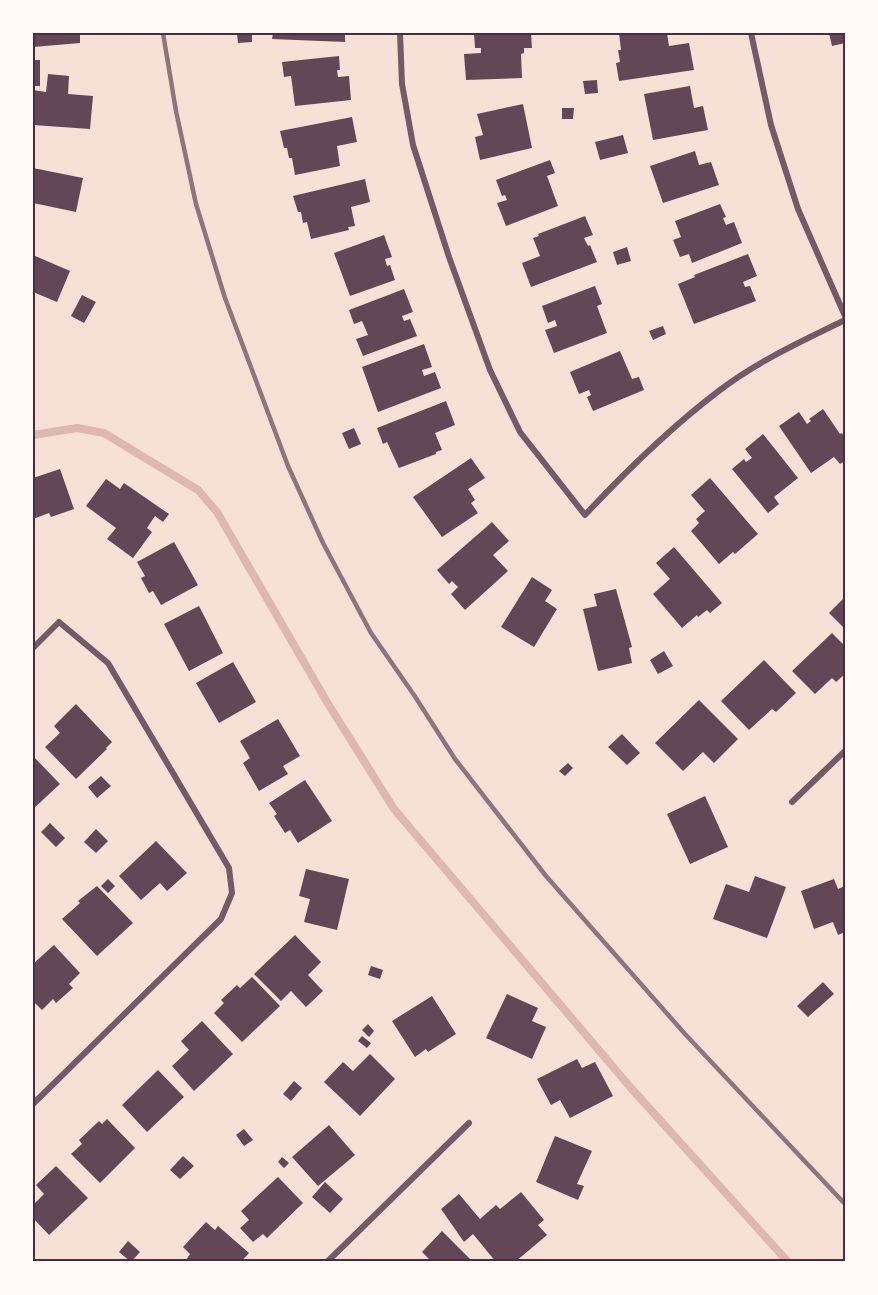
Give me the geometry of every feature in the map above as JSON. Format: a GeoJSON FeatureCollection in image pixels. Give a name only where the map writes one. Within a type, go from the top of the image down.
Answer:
{"type":"FeatureCollection","features":[{"type":"Feature","properties":{"kind":"street"},"geometry":{"type":"LineString","coordinates":[[400,33],[402,84],[413,145],[448,257],[490,370],[520,432],[585,515],[670,430],[721,389],[794,345],[845,320]]}},
{"type":"Feature","properties":{"kind":"street"},"geometry":{"type":"LineString","coordinates":[[751,33],[771,125],[798,209],[845,316]]}},
{"type":"Feature","properties":{"kind":"street"},"geometry":{"type":"LineString","coordinates":[[33,648],[59,622],[108,663],[229,868],[232,893],[221,919],[33,1104]]}},
{"type":"Feature","properties":{"kind":"street"},"geometry":{"type":"LineString","coordinates":[[792,802],[845,751]]}},
{"type":"Feature","properties":{"kind":"street"},"geometry":{"type":"LineString","coordinates":[[327,1262],[469,1123]]}},
{"type":"Feature","properties":{"kind":"building"},"geometry":{"type":"Polygon","coordinates":[[[33,33],[80,33],[80,43],[33,47],[33,33]]]}},
{"type":"Feature","properties":{"kind":"building"},"geometry":{"type":"Polygon","coordinates":[[[237,33],[252,33],[252,42],[238,43],[237,33]]]}},
{"type":"Feature","properties":{"kind":"building"},"geometry":{"type":"Polygon","coordinates":[[[273,33],[345,33],[345,42],[272,39],[273,33]]]}},
{"type":"Feature","properties":{"kind":"building"},"geometry":{"type":"Polygon","coordinates":[[[474,33],[531,33],[532,48],[524,48],[524,53],[521,54],[522,78],[466,80],[464,54],[481,53],[481,48],[475,48],[474,33]]]}},
{"type":"Feature","properties":{"kind":"building"},"geometry":{"type":"Polygon","coordinates":[[[619,33],[667,33],[669,46],[689,43],[694,70],[619,81],[616,63],[620,62],[619,33]]]}},
{"type":"Feature","properties":{"kind":"building"},"geometry":{"type":"Polygon","coordinates":[[[829,33],[845,33],[845,43],[832,46],[829,33]]]}},
{"type":"Feature","properties":{"kind":"building"},"geometry":{"type":"Polygon","coordinates":[[[339,56],[338,77],[349,76],[351,100],[295,106],[291,76],[284,77],[282,62],[339,56]]]}},
{"type":"Feature","properties":{"kind":"building"},"geometry":{"type":"Polygon","coordinates":[[[33,60],[40,60],[40,86],[33,86],[33,60]]]}},
{"type":"Feature","properties":{"kind":"building"},"geometry":{"type":"Polygon","coordinates":[[[48,74],[69,76],[68,94],[93,96],[90,129],[33,125],[33,90],[46,92],[48,74]]]}},
{"type":"Feature","properties":{"kind":"building"},"geometry":{"type":"Polygon","coordinates":[[[597,80],[598,93],[585,94],[583,81],[597,80]]]}},
{"type":"Feature","properties":{"kind":"building"},"geometry":{"type":"Polygon","coordinates":[[[690,86],[694,108],[703,106],[708,130],[653,140],[644,94],[690,86]]]}},
{"type":"Feature","properties":{"kind":"building"},"geometry":{"type":"Polygon","coordinates":[[[523,104],[532,148],[480,160],[475,137],[483,135],[477,114],[523,104]]]}},
{"type":"Feature","properties":{"kind":"building"},"geometry":{"type":"Polygon","coordinates":[[[562,108],[574,108],[573,119],[562,119],[562,108]]]}},
{"type":"Feature","properties":{"kind":"building"},"geometry":{"type":"Polygon","coordinates":[[[352,117],[357,142],[337,146],[340,166],[295,175],[292,158],[289,158],[287,148],[284,148],[280,131],[352,117]]]}},
{"type":"Feature","properties":{"kind":"building"},"geometry":{"type":"Polygon","coordinates":[[[623,135],[628,153],[600,160],[595,142],[623,135]]]}},
{"type":"Feature","properties":{"kind":"building"},"geometry":{"type":"Polygon","coordinates":[[[695,151],[699,165],[711,162],[719,185],[663,203],[650,166],[695,151]]]}},
{"type":"Feature","properties":{"kind":"building"},"geometry":{"type":"Polygon","coordinates":[[[550,160],[555,173],[547,176],[558,206],[506,226],[497,203],[507,200],[505,195],[502,196],[496,180],[550,160]]]}},
{"type":"Feature","properties":{"kind":"building"},"geometry":{"type":"Polygon","coordinates":[[[33,168],[83,178],[76,212],[33,203],[33,168]]]}},
{"type":"Feature","properties":{"kind":"building"},"geometry":{"type":"Polygon","coordinates":[[[365,179],[370,202],[351,207],[355,226],[348,227],[349,230],[311,239],[307,222],[303,223],[301,212],[298,212],[293,196],[365,179]]]}},
{"type":"Feature","properties":{"kind":"building"},"geometry":{"type":"Polygon","coordinates":[[[720,204],[726,217],[723,218],[726,225],[734,222],[742,243],[692,263],[689,254],[680,257],[673,240],[681,237],[675,221],[720,204]]]}},
{"type":"Feature","properties":{"kind":"building"},"geometry":{"type":"Polygon","coordinates":[[[585,216],[593,235],[584,238],[588,246],[590,245],[597,262],[531,287],[522,263],[540,256],[533,238],[585,216]]]}},
{"type":"Feature","properties":{"kind":"building"},"geometry":{"type":"Polygon","coordinates":[[[384,235],[392,257],[385,259],[387,266],[390,265],[395,280],[350,296],[334,253],[384,235]]]}},
{"type":"Feature","properties":{"kind":"building"},"geometry":{"type":"Polygon","coordinates":[[[627,247],[631,261],[617,265],[613,252],[627,247]]]}},
{"type":"Feature","properties":{"kind":"building"},"geometry":{"type":"Polygon","coordinates":[[[748,254],[757,276],[743,282],[745,287],[750,286],[756,301],[694,324],[678,284],[695,277],[694,275],[748,254]]]}},
{"type":"Feature","properties":{"kind":"building"},"geometry":{"type":"Polygon","coordinates":[[[33,255],[70,271],[57,302],[33,292],[33,255]]]}},
{"type":"Feature","properties":{"kind":"building"},"geometry":{"type":"Polygon","coordinates":[[[595,286],[602,304],[597,306],[607,333],[554,353],[545,330],[557,326],[555,320],[548,323],[542,306],[595,286]]]}},
{"type":"Feature","properties":{"kind":"building"},"geometry":{"type":"Polygon","coordinates":[[[404,289],[413,312],[402,316],[404,321],[410,319],[417,336],[363,356],[356,339],[368,335],[362,321],[354,324],[349,310],[404,289]]]}},
{"type":"Feature","properties":{"kind":"building"},"geometry":{"type":"Polygon","coordinates":[[[82,295],[96,302],[84,323],[71,316],[82,295]]]}},
{"type":"Feature","properties":{"kind":"building"},"geometry":{"type":"Polygon","coordinates":[[[663,326],[666,334],[653,340],[649,331],[663,326]]]}},
{"type":"Feature","properties":{"kind":"building"},"geometry":{"type":"Polygon","coordinates":[[[424,344],[432,367],[422,370],[424,376],[435,372],[441,388],[378,412],[362,367],[424,344]]]}},
{"type":"Feature","properties":{"kind":"building"},"geometry":{"type":"Polygon","coordinates":[[[620,351],[632,379],[639,377],[644,390],[593,411],[587,397],[591,395],[589,390],[579,394],[570,372],[620,351]]]}},
{"type":"Feature","properties":{"kind":"building"},"geometry":{"type":"Polygon","coordinates":[[[446,401],[455,425],[435,433],[442,450],[399,468],[387,442],[383,444],[377,428],[446,401]]]}},
{"type":"Feature","properties":{"kind":"building"},"geometry":{"type":"Polygon","coordinates":[[[823,409],[845,438],[845,461],[840,464],[834,457],[811,473],[779,426],[799,412],[807,424],[811,421],[809,419],[823,409]]]}},
{"type":"Feature","properties":{"kind":"building"},"geometry":{"type":"Polygon","coordinates":[[[354,428],[361,444],[349,449],[342,433],[354,428]]]}},
{"type":"Feature","properties":{"kind":"building"},"geometry":{"type":"Polygon","coordinates":[[[763,434],[798,478],[774,497],[779,504],[768,513],[732,469],[744,459],[746,462],[752,458],[745,449],[763,434]]]}},
{"type":"Feature","properties":{"kind":"building"},"geometry":{"type":"Polygon","coordinates":[[[471,458],[485,478],[468,489],[475,500],[471,503],[478,513],[442,537],[413,497],[471,458]]]}},
{"type":"Feature","properties":{"kind":"building"},"geometry":{"type":"Polygon","coordinates":[[[60,469],[74,509],[51,517],[49,513],[33,519],[33,478],[60,469]]]}},
{"type":"Feature","properties":{"kind":"building"},"geometry":{"type":"Polygon","coordinates":[[[710,478],[758,534],[735,554],[733,552],[719,564],[691,531],[699,523],[696,519],[705,511],[691,495],[710,478]]]}},
{"type":"Feature","properties":{"kind":"building"},"geometry":{"type":"Polygon","coordinates":[[[106,479],[120,489],[124,483],[169,514],[163,522],[155,516],[147,528],[152,532],[133,558],[107,539],[116,528],[86,506],[106,479]]]}},
{"type":"Feature","properties":{"kind":"building"},"geometry":{"type":"Polygon","coordinates":[[[492,522],[509,541],[493,555],[508,571],[465,610],[451,594],[458,587],[452,581],[449,584],[437,570],[492,522]]]}},
{"type":"Feature","properties":{"kind":"building"},"geometry":{"type":"Polygon","coordinates":[[[174,542],[198,585],[161,605],[153,591],[149,593],[141,578],[145,576],[137,562],[174,542]]]}},
{"type":"Feature","properties":{"kind":"building"},"geometry":{"type":"Polygon","coordinates":[[[674,547],[722,603],[710,613],[707,610],[698,617],[697,615],[682,628],[653,594],[670,579],[656,563],[674,547]]]}},
{"type":"Feature","properties":{"kind":"building"},"geometry":{"type":"Polygon","coordinates":[[[532,577],[552,590],[545,601],[557,609],[534,647],[501,627],[532,577]]]}},
{"type":"Feature","properties":{"kind":"building"},"geometry":{"type":"Polygon","coordinates":[[[616,589],[632,647],[629,648],[632,663],[598,671],[583,609],[597,606],[594,594],[616,589]]]}},
{"type":"Feature","properties":{"kind":"building"},"geometry":{"type":"Polygon","coordinates":[[[845,597],[845,629],[829,613],[845,597]]]}},
{"type":"Feature","properties":{"kind":"building"},"geometry":{"type":"Polygon","coordinates":[[[199,606],[223,653],[189,671],[164,624],[199,606]]]}},
{"type":"Feature","properties":{"kind":"building"},"geometry":{"type":"Polygon","coordinates":[[[832,633],[845,646],[845,674],[836,682],[832,678],[815,694],[792,671],[832,633]]]}},
{"type":"Feature","properties":{"kind":"building"},"geometry":{"type":"Polygon","coordinates":[[[664,651],[673,666],[658,674],[650,660],[664,651]]]}},
{"type":"Feature","properties":{"kind":"building"},"geometry":{"type":"Polygon","coordinates":[[[764,660],[796,693],[776,712],[772,709],[749,730],[721,701],[764,660]]]}},
{"type":"Feature","properties":{"kind":"building"},"geometry":{"type":"Polygon","coordinates":[[[233,662],[256,702],[219,723],[196,683],[233,662]]]}},
{"type":"Feature","properties":{"kind":"building"},"geometry":{"type":"Polygon","coordinates":[[[699,700],[738,739],[714,763],[703,752],[683,771],[655,743],[699,700]]]}},
{"type":"Feature","properties":{"kind":"building"},"geometry":{"type":"Polygon","coordinates":[[[76,704],[112,742],[76,779],[45,747],[60,733],[54,726],[76,704]]]}},
{"type":"Feature","properties":{"kind":"building"},"geometry":{"type":"Polygon","coordinates":[[[278,719],[300,756],[283,766],[288,774],[259,791],[243,763],[250,758],[240,741],[278,719]]]}},
{"type":"Feature","properties":{"kind":"building"},"geometry":{"type":"Polygon","coordinates":[[[622,734],[640,753],[627,765],[608,747],[622,734]]]}},
{"type":"Feature","properties":{"kind":"building"},"geometry":{"type":"Polygon","coordinates":[[[33,756],[60,784],[33,809],[33,756]]]}},
{"type":"Feature","properties":{"kind":"building"},"geometry":{"type":"Polygon","coordinates":[[[568,763],[573,768],[565,776],[559,771],[568,763]]]}},
{"type":"Feature","properties":{"kind":"building"},"geometry":{"type":"Polygon","coordinates":[[[101,776],[111,786],[97,798],[88,787],[101,776]]]}},
{"type":"Feature","properties":{"kind":"building"},"geometry":{"type":"Polygon","coordinates":[[[305,780],[332,821],[298,843],[290,830],[285,833],[274,816],[277,814],[269,803],[305,780]]]}},
{"type":"Feature","properties":{"kind":"building"},"geometry":{"type":"Polygon","coordinates":[[[705,796],[728,847],[690,864],[667,814],[705,796]]]}},
{"type":"Feature","properties":{"kind":"building"},"geometry":{"type":"Polygon","coordinates":[[[50,823],[65,838],[56,847],[41,832],[50,823]]]}},
{"type":"Feature","properties":{"kind":"building"},"geometry":{"type":"Polygon","coordinates":[[[96,829],[108,841],[96,853],[84,842],[96,829]]]}},
{"type":"Feature","properties":{"kind":"building"},"geometry":{"type":"Polygon","coordinates":[[[156,841],[187,873],[167,891],[160,883],[141,900],[119,876],[156,841]]]}},
{"type":"Feature","properties":{"kind":"building"},"geometry":{"type":"Polygon","coordinates":[[[306,869],[349,879],[337,930],[304,922],[310,899],[299,896],[306,869]]]}},
{"type":"Feature","properties":{"kind":"building"},"geometry":{"type":"Polygon","coordinates":[[[755,876],[786,887],[767,938],[713,919],[726,884],[749,892],[755,876]]]}},
{"type":"Feature","properties":{"kind":"building"},"geometry":{"type":"Polygon","coordinates":[[[108,879],[115,886],[108,893],[101,886],[108,879]]]}},
{"type":"Feature","properties":{"kind":"building"},"geometry":{"type":"Polygon","coordinates":[[[834,879],[838,889],[845,886],[845,932],[838,935],[833,922],[814,929],[801,891],[834,879]]]}},
{"type":"Feature","properties":{"kind":"building"},"geometry":{"type":"Polygon","coordinates":[[[97,886],[133,923],[97,956],[62,919],[80,903],[78,901],[97,886]]]}},
{"type":"Feature","properties":{"kind":"building"},"geometry":{"type":"Polygon","coordinates":[[[295,935],[321,962],[308,975],[323,991],[306,1007],[291,991],[281,1001],[254,974],[295,935]]]}},
{"type":"Feature","properties":{"kind":"building"},"geometry":{"type":"Polygon","coordinates":[[[54,945],[80,973],[69,984],[73,988],[56,1003],[53,999],[42,1010],[33,1001],[33,964],[54,945]]]}},
{"type":"Feature","properties":{"kind":"building"},"geometry":{"type":"Polygon","coordinates":[[[371,966],[383,970],[380,979],[368,975],[371,966]]]}},
{"type":"Feature","properties":{"kind":"building"},"geometry":{"type":"Polygon","coordinates":[[[252,977],[280,1006],[242,1042],[214,1013],[224,1003],[221,1000],[237,985],[240,988],[252,977]]]}},
{"type":"Feature","properties":{"kind":"building"},"geometry":{"type":"Polygon","coordinates":[[[823,982],[834,994],[808,1017],[797,1006],[823,982]]]}},
{"type":"Feature","properties":{"kind":"building"},"geometry":{"type":"Polygon","coordinates":[[[507,994],[538,1008],[532,1021],[546,1027],[532,1059],[486,1038],[507,994]]]}},
{"type":"Feature","properties":{"kind":"building"},"geometry":{"type":"Polygon","coordinates":[[[432,996],[456,1034],[428,1052],[426,1049],[415,1057],[392,1021],[432,996]]]}},
{"type":"Feature","properties":{"kind":"building"},"geometry":{"type":"Polygon","coordinates":[[[202,1021],[233,1054],[194,1091],[172,1066],[189,1050],[181,1041],[202,1021]]]}},
{"type":"Feature","properties":{"kind":"building"},"geometry":{"type":"Polygon","coordinates":[[[368,1024],[374,1031],[369,1037],[362,1030],[368,1024]]]}},
{"type":"Feature","properties":{"kind":"building"},"geometry":{"type":"Polygon","coordinates":[[[362,1036],[371,1043],[367,1048],[358,1041],[362,1036]]]}},
{"type":"Feature","properties":{"kind":"building"},"geometry":{"type":"Polygon","coordinates":[[[370,1054],[395,1079],[360,1116],[324,1082],[343,1062],[353,1071],[370,1054]]]}},
{"type":"Feature","properties":{"kind":"building"},"geometry":{"type":"Polygon","coordinates":[[[577,1059],[582,1068],[595,1062],[613,1096],[570,1118],[560,1100],[551,1105],[537,1079],[577,1059]]]}},
{"type":"Feature","properties":{"kind":"building"},"geometry":{"type":"Polygon","coordinates":[[[158,1070],[184,1097],[147,1132],[122,1105],[158,1070]]]}},
{"type":"Feature","properties":{"kind":"building"},"geometry":{"type":"Polygon","coordinates":[[[294,1081],[302,1088],[291,1101],[283,1094],[294,1081]]]}},
{"type":"Feature","properties":{"kind":"building"},"geometry":{"type":"Polygon","coordinates":[[[107,1119],[135,1148],[100,1183],[71,1154],[82,1144],[79,1140],[99,1121],[102,1124],[107,1119]]]}},
{"type":"Feature","properties":{"kind":"building"},"geometry":{"type":"Polygon","coordinates":[[[329,1125],[355,1155],[318,1186],[292,1157],[329,1125]]]}},
{"type":"Feature","properties":{"kind":"building"},"geometry":{"type":"Polygon","coordinates":[[[244,1129],[253,1140],[244,1146],[236,1135],[244,1129]]]}},
{"type":"Feature","properties":{"kind":"building"},"geometry":{"type":"Polygon","coordinates":[[[555,1136],[592,1151],[577,1184],[584,1186],[578,1200],[536,1182],[555,1136]]]}},
{"type":"Feature","properties":{"kind":"building"},"geometry":{"type":"Polygon","coordinates":[[[183,1156],[194,1166],[180,1179],[170,1170],[183,1156]]]}},
{"type":"Feature","properties":{"kind":"building"},"geometry":{"type":"Polygon","coordinates":[[[282,1157],[289,1163],[284,1168],[278,1162],[282,1157]]]}},
{"type":"Feature","properties":{"kind":"building"},"geometry":{"type":"Polygon","coordinates":[[[56,1166],[88,1198],[49,1235],[33,1218],[33,1205],[44,1194],[36,1185],[56,1166]]]}},
{"type":"Feature","properties":{"kind":"building"},"geometry":{"type":"Polygon","coordinates":[[[278,1177],[303,1203],[267,1238],[263,1234],[253,1242],[240,1228],[249,1220],[241,1211],[278,1177]]]}},
{"type":"Feature","properties":{"kind":"building"},"geometry":{"type":"Polygon","coordinates":[[[325,1182],[343,1199],[330,1213],[312,1197],[325,1182]]]}},
{"type":"Feature","properties":{"kind":"building"},"geometry":{"type":"Polygon","coordinates":[[[521,1192],[544,1220],[538,1225],[547,1235],[515,1262],[496,1262],[473,1234],[464,1242],[441,1209],[459,1194],[480,1219],[496,1205],[500,1209],[521,1192]]]}},
{"type":"Feature","properties":{"kind":"building"},"geometry":{"type":"Polygon","coordinates":[[[206,1222],[215,1230],[218,1226],[249,1253],[241,1262],[188,1262],[186,1260],[190,1254],[183,1247],[206,1222]]]}},
{"type":"Feature","properties":{"kind":"building"},"geometry":{"type":"Polygon","coordinates":[[[442,1231],[473,1262],[428,1262],[430,1260],[422,1252],[442,1231]]]}},
{"type":"Feature","properties":{"kind":"building"},"geometry":{"type":"Polygon","coordinates":[[[128,1241],[140,1252],[131,1262],[119,1252],[128,1241]]]}},
{"type":"Feature","properties":{"kind":"waterway"},"geometry":{"type":"LineString","coordinates":[[33,435],[77,428],[104,433],[198,490],[217,512],[327,702],[394,809],[631,1088],[788,1262]]}},
{"type":"Feature","properties":{"kind":"railway"},"geometry":{"type":"LineString","coordinates":[[163,33],[176,111],[196,204],[225,298],[288,466],[323,543],[371,633],[455,759],[546,876],[685,1034],[845,1204]]}}]}
